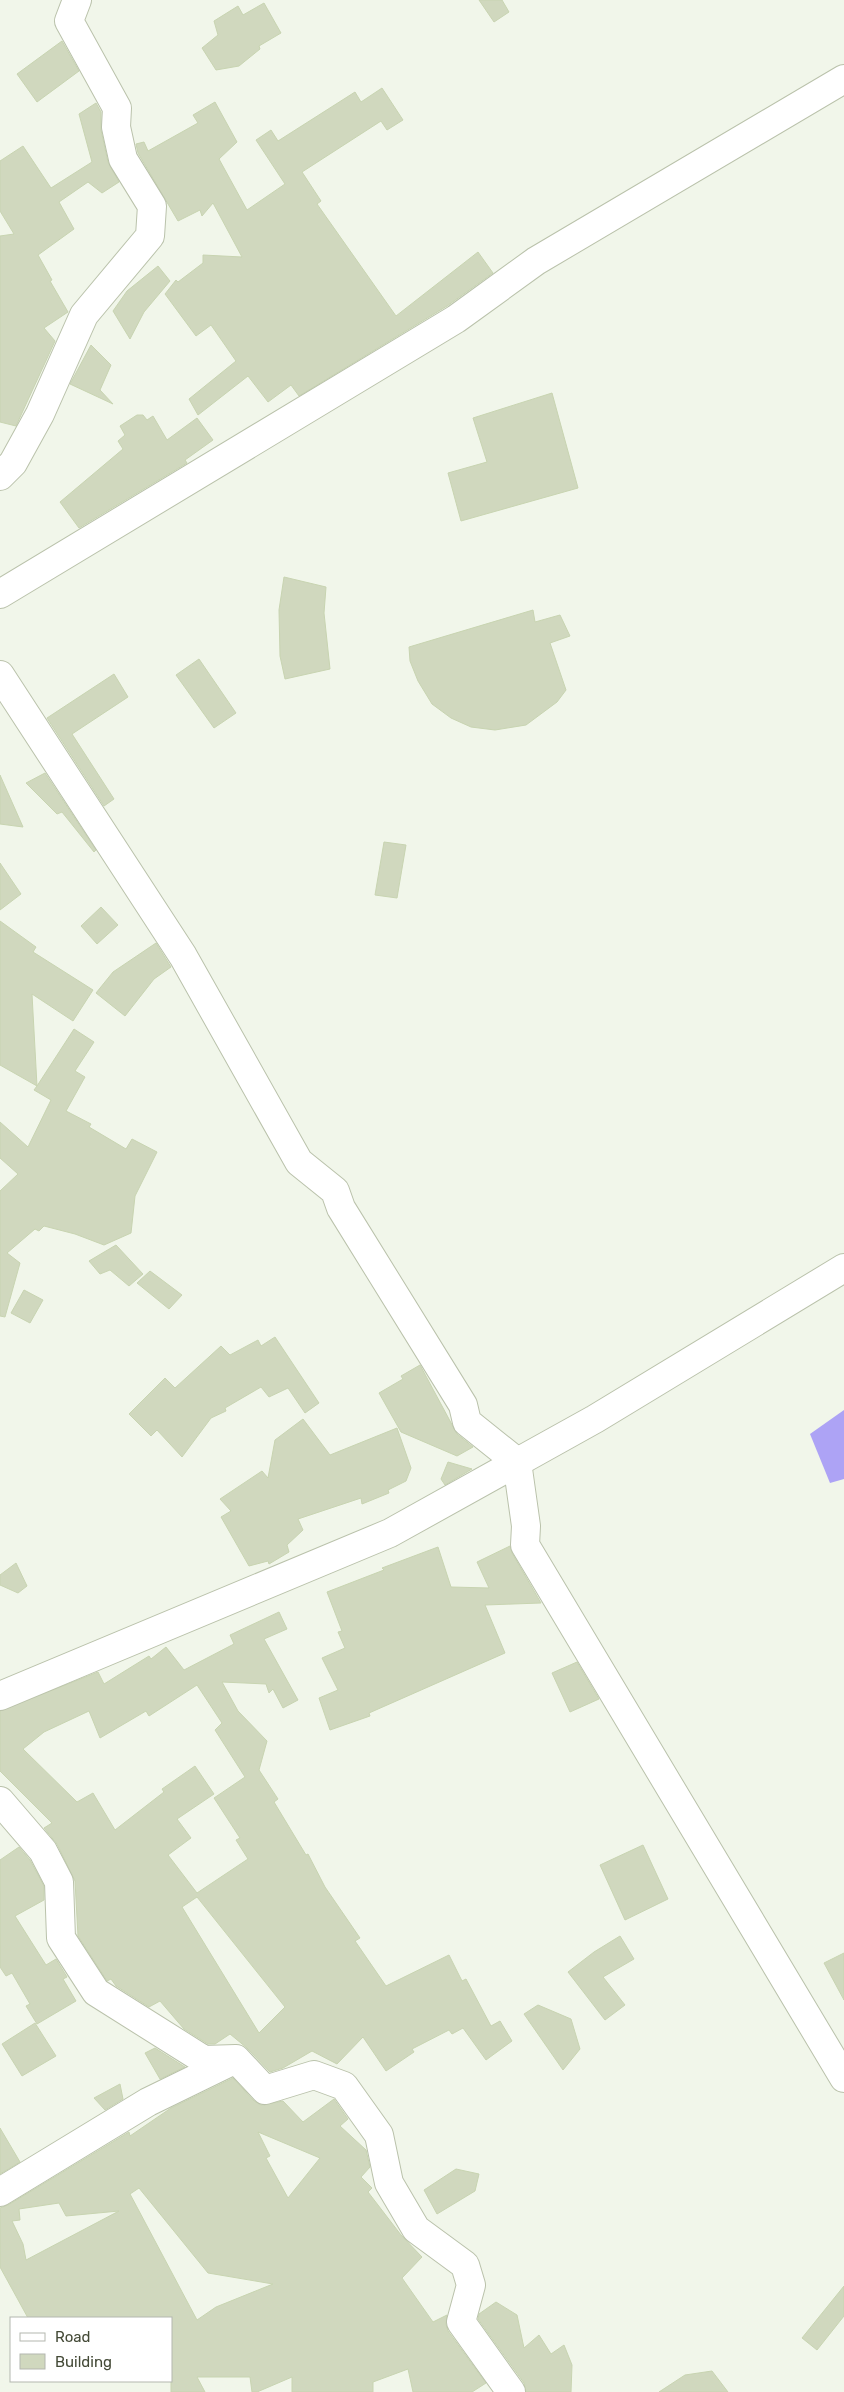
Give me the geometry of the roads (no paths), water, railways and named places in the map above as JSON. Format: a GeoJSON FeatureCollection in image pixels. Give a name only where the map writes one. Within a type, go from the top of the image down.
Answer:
{"type":"FeatureCollection","features":[{"type":"Feature","properties":{"kind":"street"},"geometry":{"type":"LineString","coordinates":[[0,476],[13,463],[40,414],[84,315],[150,236],[152,206],[123,159],[116,127],[117,108],[70,21],[77,0]]}},
{"type":"Feature","properties":{"kind":"street"},"geometry":{"type":"LineString","coordinates":[[0,594],[456,319],[536,261],[844,79]]}},
{"type":"Feature","properties":{"kind":"street"},"geometry":{"type":"LineString","coordinates":[[0,675],[183,956],[300,1162],[335,1191],[341,1208],[462,1405],[467,1422],[517,1462],[526,1526],[525,1545],[844,2078]]}},
{"type":"Feature","properties":{"kind":"street"},"geometry":{"type":"LineString","coordinates":[[0,1696],[390,1533],[595,1418],[844,1268]]}},
{"type":"Feature","properties":{"kind":"street"},"geometry":{"type":"LineString","coordinates":[[0,1801],[43,1851],[59,1882],[61,1938],[96,1992],[204,2060],[236,2059],[266,2090],[314,2075],[344,2086],[379,2136],[389,2183],[416,2229],[465,2265],[471,2285],[461,2322],[511,2392]]}},
{"type":"Feature","properties":{"kind":"street"},"geometry":{"type":"LineString","coordinates":[[0,2192],[148,2102],[236,2059]]}}]}
